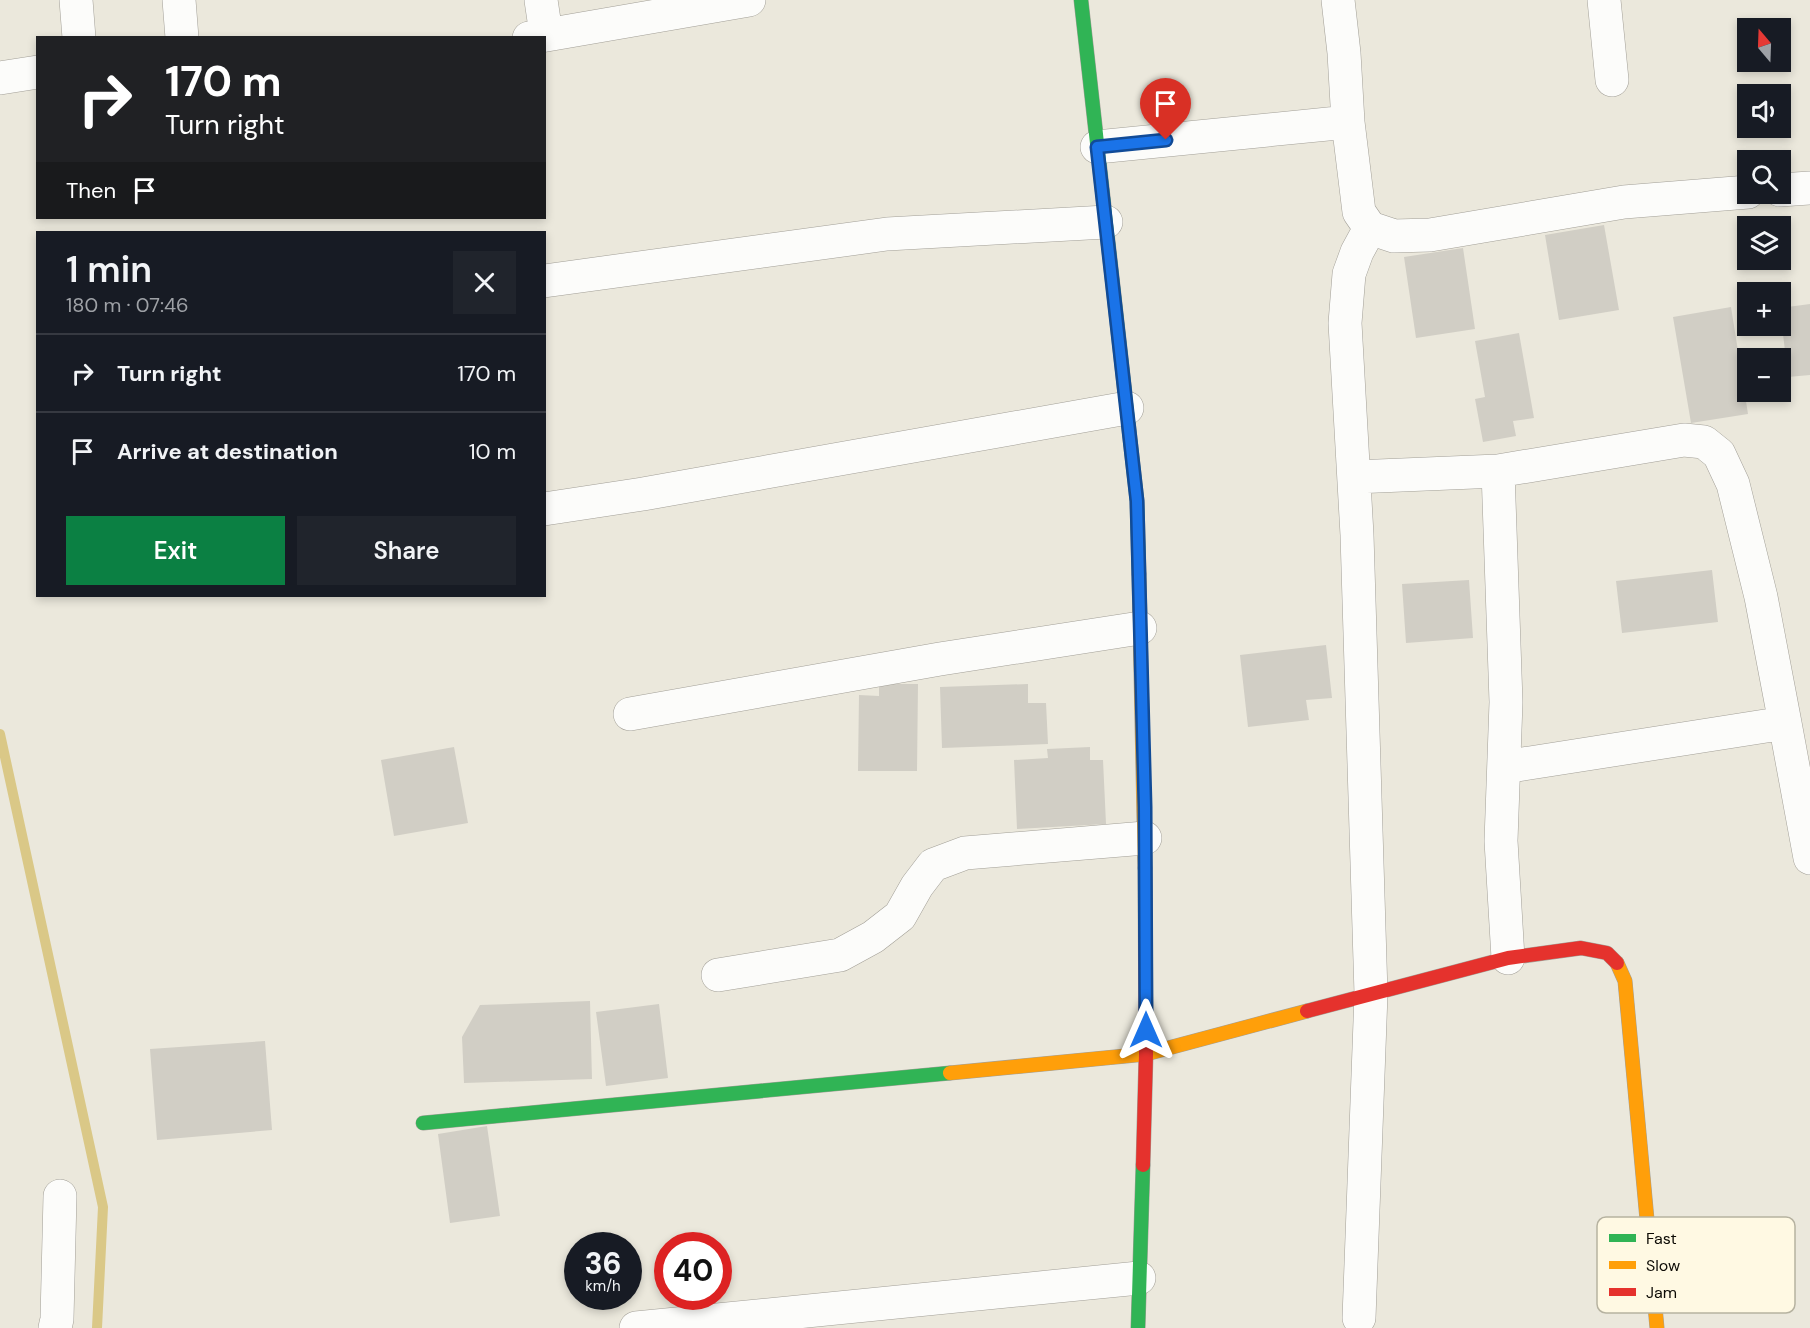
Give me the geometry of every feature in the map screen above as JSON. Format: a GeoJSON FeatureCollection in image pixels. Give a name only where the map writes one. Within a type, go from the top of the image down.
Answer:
{"type":"FeatureCollection","features":[{"type":"Feature","properties":{"kind":"street"},"geometry":{"type":"LineString","coordinates":[[76,0],[79,36]]}},
{"type":"Feature","properties":{"kind":"street"},"geometry":{"type":"LineString","coordinates":[[179,0],[182,36]]}},
{"type":"Feature","properties":{"kind":"street"},"geometry":{"type":"LineString","coordinates":[[541,0],[537,36],[749,0]]}},
{"type":"Feature","properties":{"kind":"street"},"geometry":{"type":"LineString","coordinates":[[1081,0],[1137,501],[1145,838],[1146,1054],[1138,1328]]}},
{"type":"Feature","properties":{"kind":"street"},"geometry":{"type":"LineString","coordinates":[[1338,0],[1348,122],[1359,212],[1370,228],[1394,236],[1430,236],[1624,202],[1737,193]]}},
{"type":"Feature","properties":{"kind":"street"},"geometry":{"type":"LineString","coordinates":[[1604,0],[1612,80]]}},
{"type":"Feature","properties":{"kind":"street"},"geometry":{"type":"LineString","coordinates":[[0,78],[36,72]]}},
{"type":"Feature","properties":{"kind":"street"},"geometry":{"type":"LineString","coordinates":[[1097,147],[1348,122]]}},
{"type":"Feature","properties":{"kind":"street"},"geometry":{"type":"LineString","coordinates":[[1791,189],[1810,188]]}},
{"type":"Feature","properties":{"kind":"street"},"geometry":{"type":"LineString","coordinates":[[546,280],[887,234],[1106,222]]}},
{"type":"Feature","properties":{"kind":"street"},"geometry":{"type":"LineString","coordinates":[[1359,1318],[1371,994],[1354,477],[1345,323],[1349,274],[1356,252],[1370,228]]}},
{"type":"Feature","properties":{"kind":"street"},"geometry":{"type":"LineString","coordinates":[[546,509],[643,494],[1127,408]]}},
{"type":"Feature","properties":{"kind":"street"},"geometry":{"type":"LineString","coordinates":[[1354,477],[1498,471],[1684,440],[1704,442],[1719,454],[1733,484],[1761,597],[1810,858]]}},
{"type":"Feature","properties":{"kind":"street"},"geometry":{"type":"LineString","coordinates":[[1498,471],[1506,702],[1501,841],[1508,958]]}},
{"type":"Feature","properties":{"kind":"street"},"geometry":{"type":"LineString","coordinates":[[630,714],[940,659],[1140,628]]}},
{"type":"Feature","properties":{"kind":"street"},"geometry":{"type":"LineString","coordinates":[[1504,767],[1785,723]]}},
{"type":"Feature","properties":{"kind":"street"},"geometry":{"type":"LineString","coordinates":[[718,975],[840,955],[873,937],[900,915],[933,865],[965,853],[1145,838]]}},
{"type":"Feature","properties":{"kind":"street"},"geometry":{"type":"LineString","coordinates":[[423,1123],[1146,1054],[1508,958],[1581,948],[1607,953],[1619,965],[1625,981],[1647,1217]]}},
{"type":"Feature","properties":{"kind":"street"},"geometry":{"type":"LineString","coordinates":[[55,1328],[60,1196]]}},
{"type":"Feature","properties":{"kind":"street"},"geometry":{"type":"LineString","coordinates":[[636,1328],[1139,1278]]}},
{"type":"Feature","properties":{"kind":"street"},"geometry":{"type":"LineString","coordinates":[[1657,1313],[1658,1328]]}},
{"type":"Feature","properties":{"kind":"building"},"geometry":{"type":"Polygon","coordinates":[[[1604,225],[1619,310],[1559,320],[1545,235],[1604,225]]]}},
{"type":"Feature","properties":{"kind":"building"},"geometry":{"type":"Polygon","coordinates":[[[1463,248],[1475,329],[1416,338],[1404,257],[1463,248]]]}},
{"type":"Feature","properties":{"kind":"building"},"geometry":{"type":"Polygon","coordinates":[[[1810,304],[1810,375],[1791,377],[1791,348],[1785,348],[1783,336],[1791,336],[1791,307],[1810,304]]]}},
{"type":"Feature","properties":{"kind":"building"},"geometry":{"type":"Polygon","coordinates":[[[1731,307],[1738,348],[1737,402],[1746,402],[1748,414],[1691,423],[1673,317],[1731,307]]]}},
{"type":"Feature","properties":{"kind":"building"},"geometry":{"type":"Polygon","coordinates":[[[1519,333],[1534,418],[1513,421],[1516,436],[1483,442],[1475,399],[1485,397],[1475,341],[1519,333]]]}},
{"type":"Feature","properties":{"kind":"building"},"geometry":{"type":"Polygon","coordinates":[[[1712,570],[1718,622],[1622,633],[1616,581],[1712,570]]]}},
{"type":"Feature","properties":{"kind":"building"},"geometry":{"type":"Polygon","coordinates":[[[1469,580],[1473,638],[1406,643],[1402,584],[1469,580]]]}},
{"type":"Feature","properties":{"kind":"building"},"geometry":{"type":"Polygon","coordinates":[[[1326,645],[1332,698],[1306,700],[1309,720],[1248,727],[1240,655],[1326,645]]]}},
{"type":"Feature","properties":{"kind":"building"},"geometry":{"type":"Polygon","coordinates":[[[879,684],[918,684],[917,771],[858,771],[859,695],[879,696],[879,684]]]}},
{"type":"Feature","properties":{"kind":"building"},"geometry":{"type":"Polygon","coordinates":[[[1028,684],[1028,703],[1046,703],[1048,744],[942,748],[940,687],[1028,684]]]}},
{"type":"Feature","properties":{"kind":"building"},"geometry":{"type":"Polygon","coordinates":[[[454,747],[468,823],[394,836],[381,760],[454,747]]]}},
{"type":"Feature","properties":{"kind":"building"},"geometry":{"type":"Polygon","coordinates":[[[1090,747],[1090,760],[1103,760],[1106,824],[1017,829],[1014,760],[1048,758],[1047,749],[1090,747]]]}},
{"type":"Feature","properties":{"kind":"building"},"geometry":{"type":"Polygon","coordinates":[[[590,1001],[592,1079],[464,1083],[462,1037],[480,1005],[590,1001]]]}},
{"type":"Feature","properties":{"kind":"building"},"geometry":{"type":"Polygon","coordinates":[[[659,1004],[668,1078],[606,1086],[596,1012],[659,1004]]]}},
{"type":"Feature","properties":{"kind":"building"},"geometry":{"type":"Polygon","coordinates":[[[265,1041],[272,1130],[157,1140],[150,1049],[265,1041]]]}},
{"type":"Feature","properties":{"kind":"building"},"geometry":{"type":"Polygon","coordinates":[[[487,1126],[500,1216],[450,1223],[438,1134],[487,1126]]]}},
{"type":"Feature","properties":{"kind":"waterway"},"geometry":{"type":"LineString","coordinates":[[0,734],[103,1207],[97,1328]]}},
{"type":"Feature","properties":{"kind":"traffic: fast"},"geometry":{"type":"LineString","coordinates":[[1081,0],[1137,501],[1139,574]]}},
{"type":"Feature","properties":{"kind":"traffic: fast"},"geometry":{"type":"LineString","coordinates":[[423,1123],[950,1073]]}},
{"type":"Feature","properties":{"kind":"traffic: fast"},"geometry":{"type":"LineString","coordinates":[[1138,1328],[1143,1165]]}},
{"type":"Feature","properties":{"kind":"traffic: slow"},"geometry":{"type":"LineString","coordinates":[[1139,574],[1145,868]]}},
{"type":"Feature","properties":{"kind":"traffic: slow"},"geometry":{"type":"LineString","coordinates":[[1617,963],[1625,981],[1647,1217]]}},
{"type":"Feature","properties":{"kind":"traffic: slow"},"geometry":{"type":"LineString","coordinates":[[950,1073],[1146,1054],[1307,1011]]}},
{"type":"Feature","properties":{"kind":"traffic: slow"},"geometry":{"type":"LineString","coordinates":[[1656,1313],[1657,1328]]}},
{"type":"Feature","properties":{"kind":"traffic: jam"},"geometry":{"type":"LineString","coordinates":[[1143,1165],[1146,1054],[1145,868]]}},
{"type":"Feature","properties":{"kind":"traffic: jam"},"geometry":{"type":"LineString","coordinates":[[1307,1011],[1508,958],[1581,948],[1607,953],[1617,963]]}},
{"type":"Feature","properties":{"kind":"route"},"geometry":{"type":"LineString","coordinates":[[1146,1030],[1145,807],[1137,501],[1097,147],[1166,140]]}}]}
